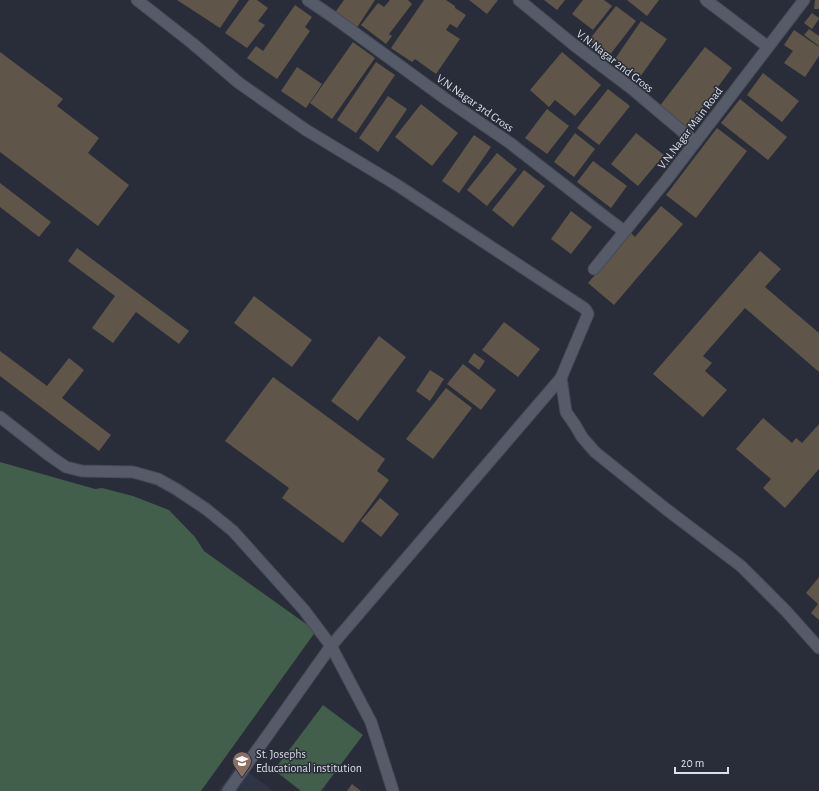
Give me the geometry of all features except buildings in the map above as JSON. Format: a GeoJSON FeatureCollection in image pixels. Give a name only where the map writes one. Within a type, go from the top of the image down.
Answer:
{"type":"FeatureCollection","features":[{"type":"Feature","properties":{"kind":"street"},"geometry":{"type":"LineString","coordinates":[[137,0],[192,43],[239,83],[306,130],[397,185],[584,308],[588,314],[561,378],[331,646],[228,791]]}},
{"type":"Feature","properties":{"kind":"street","name":"V.N.Nagar 3rd Cross"},"geometry":{"type":"LineString","coordinates":[[308,0],[334,17],[447,100],[510,143],[624,231]]}},
{"type":"Feature","properties":{"kind":"street","name":"V.N.Nagar 2nd Cross"},"geometry":{"type":"LineString","coordinates":[[519,0],[574,45],[631,88],[695,142]]}},
{"type":"Feature","properties":{"kind":"street"},"geometry":{"type":"LineString","coordinates":[[706,0],[768,47]]}},
{"type":"Feature","properties":{"kind":"street","name":"V.N.Nagar Main Road"},"geometry":{"type":"LineString","coordinates":[[594,269],[668,178],[804,0]]}},
{"type":"Feature","properties":{"kind":"street"},"geometry":{"type":"LineString","coordinates":[[561,378],[566,412],[582,438],[595,452],[666,509],[741,566],[786,611],[819,648]]}},
{"type":"Feature","properties":{"kind":"street"},"geometry":{"type":"LineString","coordinates":[[0,417],[66,467],[82,471],[133,472],[158,479],[206,509],[233,531],[304,610],[331,646],[371,722],[393,791]]}},
{"type":"Feature","properties":{"kind":"shaded area","name":"St. Josephs Educational institution"},"geometry":{"type":"Polygon","coordinates":[[[238,764],[273,791],[218,791],[238,764]]]}},
{"type":"Feature","properties":{"kind":"green space"},"geometry":{"type":"Polygon","coordinates":[[[0,462],[95,489],[102,488],[133,496],[169,510],[195,537],[204,551],[316,631],[201,791],[0,791],[0,462]]]}},
{"type":"Feature","properties":{"kind":"green space"},"geometry":{"type":"Polygon","coordinates":[[[323,705],[363,735],[321,791],[301,791],[274,770],[323,705]]]}},
{"type":"Feature","properties":{"kind":"place","name":"St. Josephs Educational institution"},"geometry":{"type":"Point","coordinates":[242,778]}}]}
